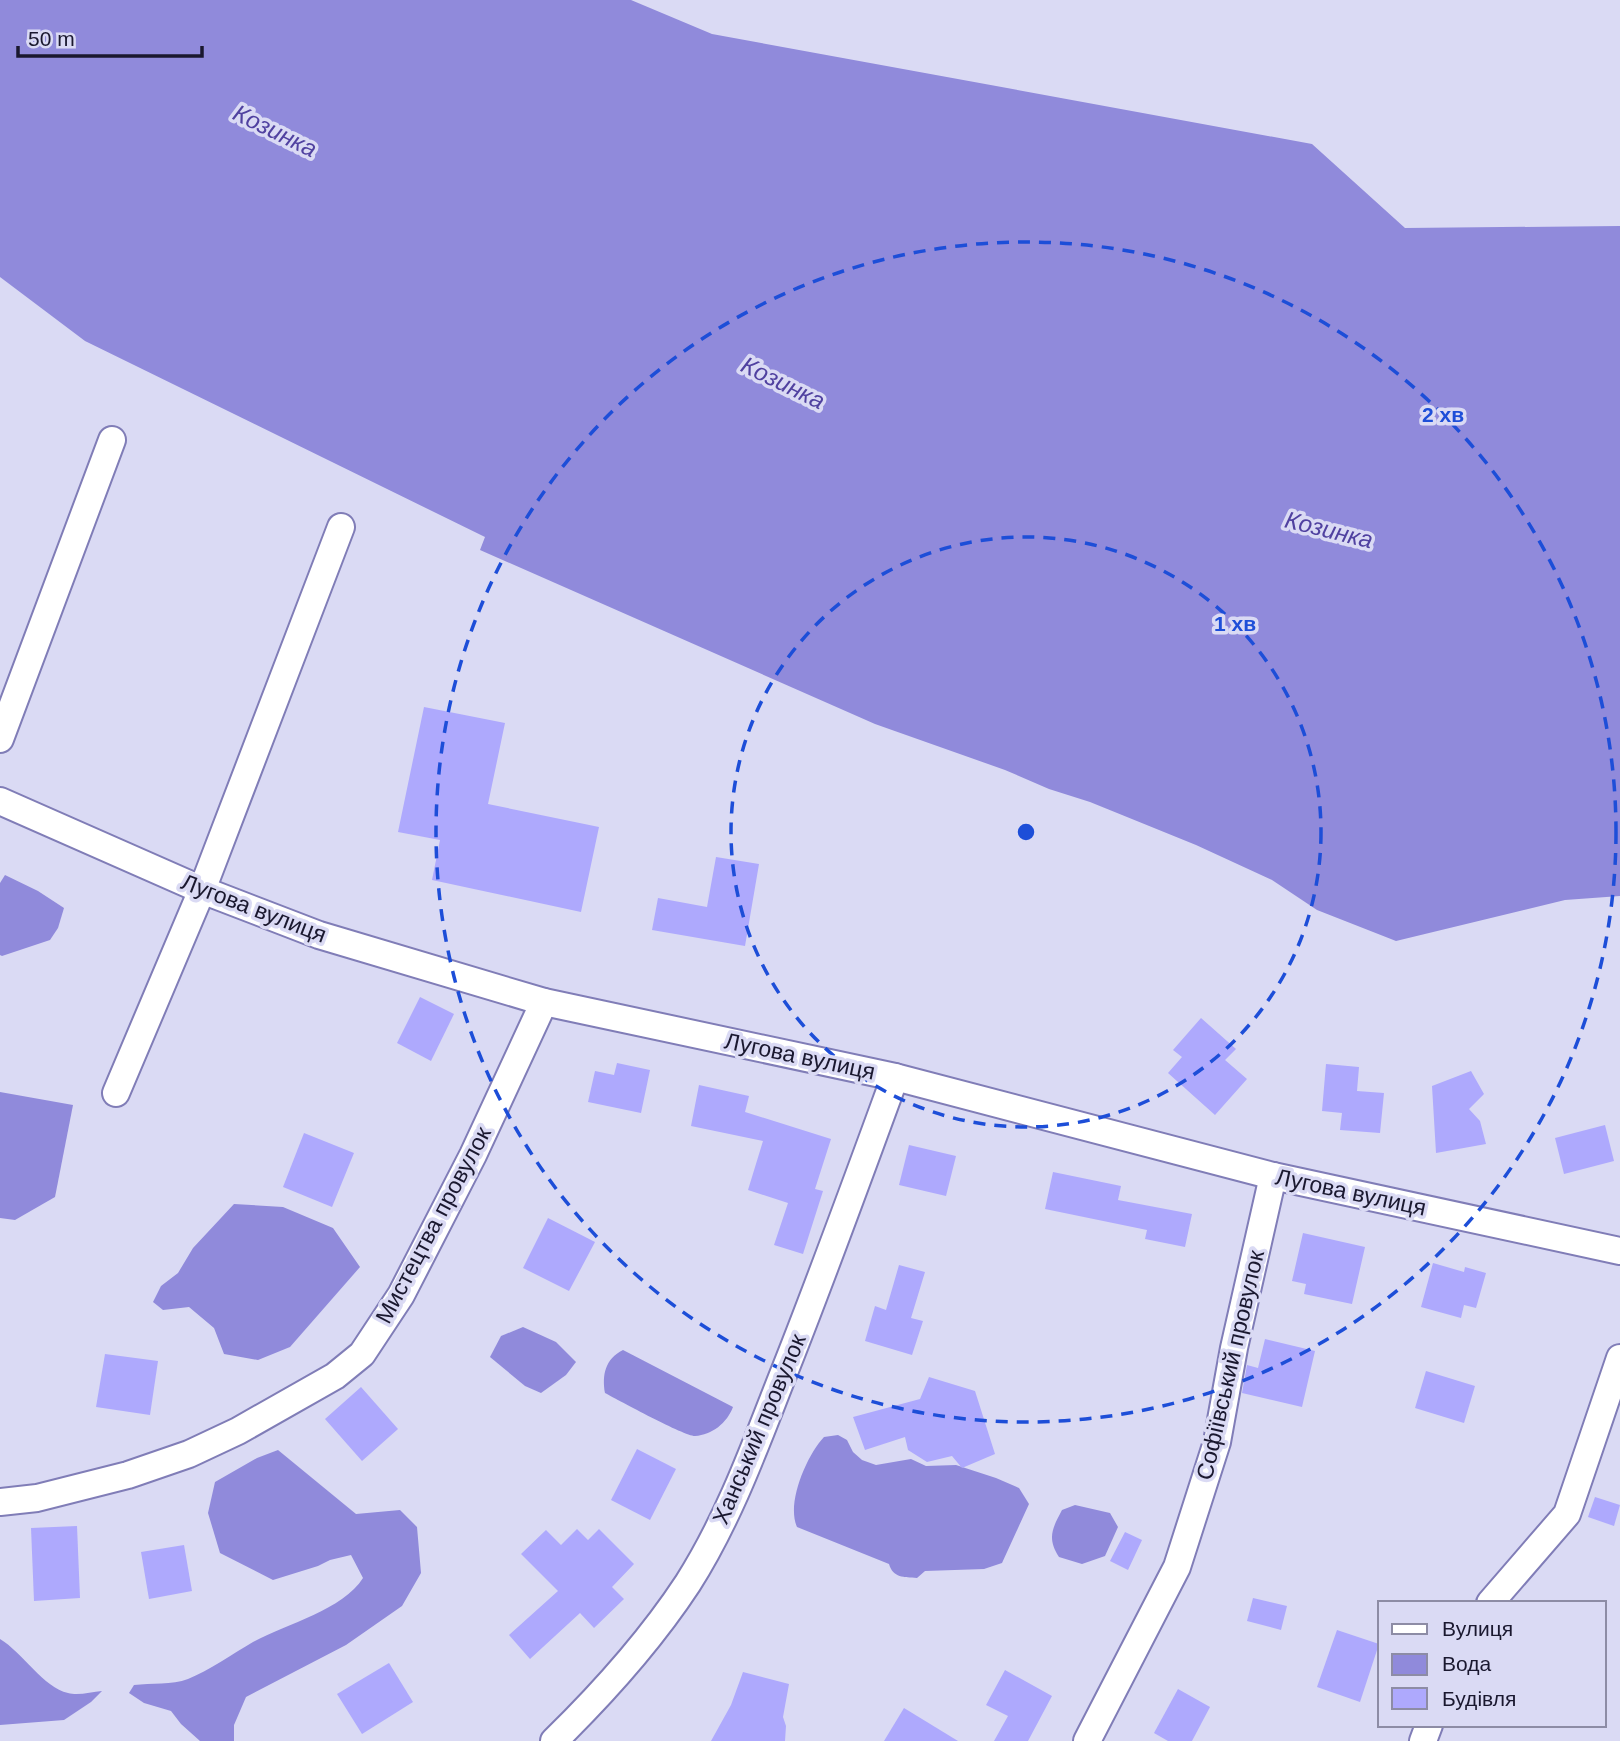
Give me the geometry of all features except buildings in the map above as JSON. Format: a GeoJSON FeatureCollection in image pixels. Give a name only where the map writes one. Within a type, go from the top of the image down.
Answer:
{"type":"FeatureCollection","features":[{"type":"Feature","properties":{"kind":"street"},"geometry":{"type":"LineString","coordinates":[[0,739],[112,440]]}},
{"type":"Feature","properties":{"kind":"street"},"geometry":{"type":"LineString","coordinates":[[116,1093],[202,890],[341,527]]}},
{"type":"Feature","properties":{"kind":"street","name":"Лугова вулиця"},"geometry":{"type":"LineString","coordinates":[[0,802],[202,890],[319,935],[544,1002],[895,1077],[1273,1176],[1620,1251]]}},
{"type":"Feature","properties":{"kind":"street","name":"Мистецтва провулок"},"geometry":{"type":"LineString","coordinates":[[0,1502],[37,1498],[128,1475],[189,1454],[238,1431],[335,1377],[362,1354],[401,1295],[473,1155],[544,1002]]}},
{"type":"Feature","properties":{"kind":"street","name":"Ханський провулок"},"geometry":{"type":"LineString","coordinates":[[554,1741],[602,1694],[647,1639],[688,1583],[723,1519],[755,1448],[811,1306],[895,1077]]}},
{"type":"Feature","properties":{"kind":"street","name":"Софіївський провулок"},"geometry":{"type":"LineString","coordinates":[[1087,1741],[1177,1567],[1217,1442],[1234,1348],[1273,1176]]}},
{"type":"Feature","properties":{"kind":"street"},"geometry":{"type":"LineString","coordinates":[[1492,1601],[1567,1514],[1620,1358]]}},
{"type":"Feature","properties":{"kind":"water","name":"Козинка"},"geometry":{"type":"Polygon","coordinates":[[[0,0],[631,0],[712,34],[1312,144],[1405,228],[1620,226],[1620,896],[1565,900],[1396,941],[1317,910],[1272,880],[1196,845],[1090,802],[875,724],[480,550],[485,537],[85,341],[0,277],[0,0]]]}},
{"type":"Feature","properties":{"kind":"water"},"geometry":{"type":"Polygon","coordinates":[[[5,875],[38,891],[64,908],[58,928],[50,940],[2,956],[0,883],[5,875]]]}},
{"type":"Feature","properties":{"kind":"water"},"geometry":{"type":"Polygon","coordinates":[[[0,1092],[73,1105],[55,1197],[15,1220],[0,1218],[0,1092]]]}},
{"type":"Feature","properties":{"kind":"water"},"geometry":{"type":"Polygon","coordinates":[[[234,1204],[283,1207],[333,1228],[360,1267],[290,1347],[258,1360],[224,1354],[214,1328],[189,1307],[163,1310],[153,1302],[161,1286],[178,1273],[193,1248],[234,1204]]]}},
{"type":"Feature","properties":{"kind":"water"},"geometry":{"type":"Polygon","coordinates":[[[523,1327],[556,1342],[576,1362],[566,1375],[541,1393],[525,1386],[490,1357],[501,1336],[523,1327]]]}},
{"type":"Feature","properties":{"kind":"water"},"geometry":{"type":"Polygon","coordinates":[[[623,1350],[733,1407],[730,1413],[713,1431],[695,1436],[666,1425],[605,1393],[606,1368],[612,1358],[623,1350]]]}},
{"type":"Feature","properties":{"kind":"water"},"geometry":{"type":"Polygon","coordinates":[[[838,1435],[847,1440],[853,1452],[862,1460],[876,1465],[911,1459],[926,1466],[956,1465],[1019,1488],[1029,1504],[1002,1563],[984,1569],[925,1571],[917,1578],[903,1577],[893,1572],[889,1564],[797,1527],[794,1505],[805,1467],[824,1437],[838,1435]]]}},
{"type":"Feature","properties":{"kind":"water"},"geometry":{"type":"Polygon","coordinates":[[[278,1450],[356,1514],[400,1510],[417,1527],[421,1573],[402,1606],[346,1645],[246,1697],[234,1725],[234,1741],[200,1741],[171,1711],[144,1703],[129,1693],[134,1685],[175,1682],[196,1676],[266,1635],[328,1608],[354,1589],[363,1578],[351,1555],[273,1580],[220,1553],[208,1513],[215,1482],[257,1458],[278,1450]]]}},
{"type":"Feature","properties":{"kind":"water"},"geometry":{"type":"Polygon","coordinates":[[[1075,1505],[1110,1513],[1118,1527],[1105,1556],[1082,1564],[1059,1557],[1052,1539],[1053,1528],[1062,1510],[1075,1505]]]}},
{"type":"Feature","properties":{"kind":"water"},"geometry":{"type":"Polygon","coordinates":[[[0,1639],[59,1690],[76,1694],[102,1691],[64,1720],[0,1725],[0,1639]]]}}]}
